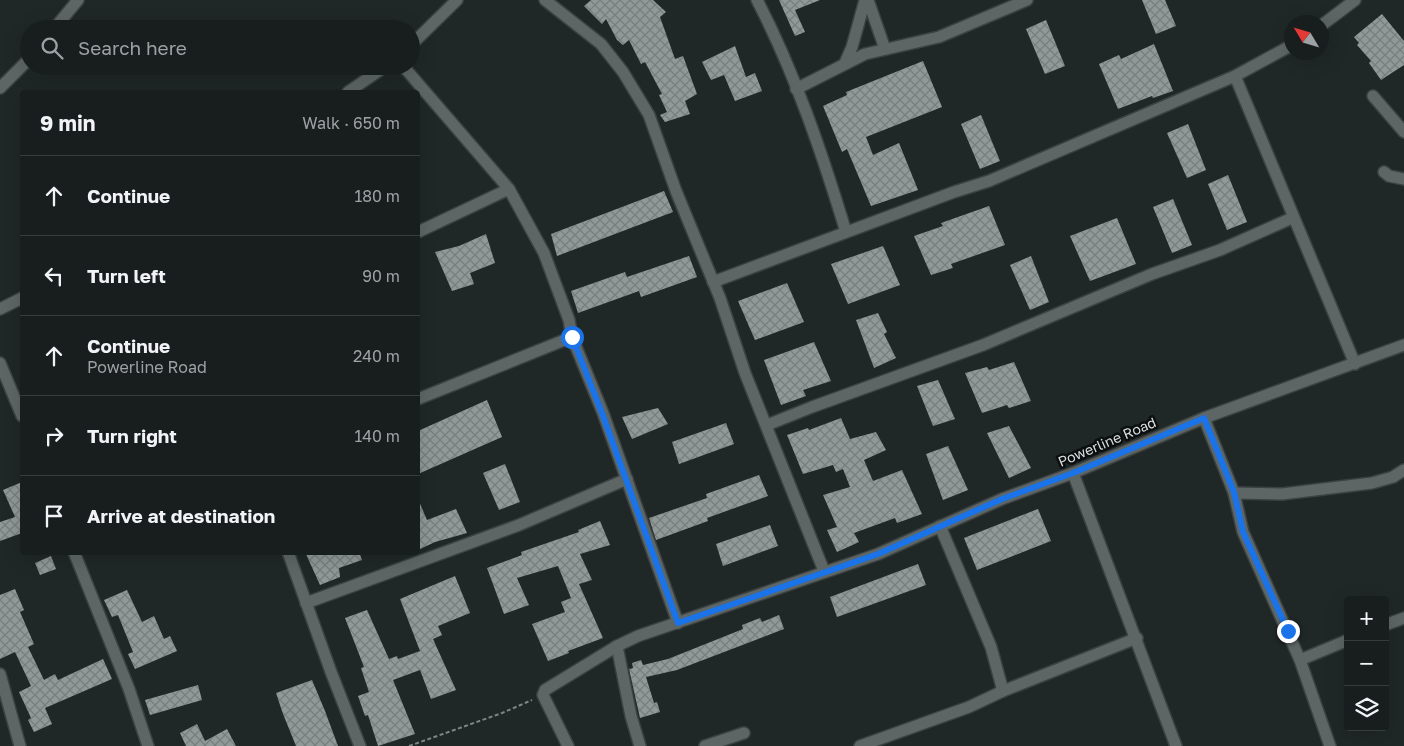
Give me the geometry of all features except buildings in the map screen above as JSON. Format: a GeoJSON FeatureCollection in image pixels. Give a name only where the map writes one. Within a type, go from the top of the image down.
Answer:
{"type":"FeatureCollection","features":[{"type":"Feature","properties":{"kind":"street"},"geometry":{"type":"LineString","coordinates":[[61,20],[78,0]]}},
{"type":"Feature","properties":{"kind":"street"},"geometry":{"type":"LineString","coordinates":[[420,36],[457,0]]}},
{"type":"Feature","properties":{"kind":"street"},"geometry":{"type":"LineString","coordinates":[[546,0],[601,44],[623,72],[649,115],[676,191],[713,282],[745,373],[824,571]]}},
{"type":"Feature","properties":{"kind":"street"},"geometry":{"type":"LineString","coordinates":[[757,0],[796,89],[832,184],[846,232]]}},
{"type":"Feature","properties":{"kind":"street"},"geometry":{"type":"LineString","coordinates":[[845,63],[852,47],[866,0]]}},
{"type":"Feature","properties":{"kind":"street"},"geometry":{"type":"LineString","coordinates":[[866,0],[885,49]]}},
{"type":"Feature","properties":{"kind":"street"},"geometry":{"type":"LineString","coordinates":[[796,89],[865,54],[938,37],[1027,0]]}},
{"type":"Feature","properties":{"kind":"street"},"geometry":{"type":"LineString","coordinates":[[1329,20],[1355,0]]}},
{"type":"Feature","properties":{"kind":"street"},"geometry":{"type":"LineString","coordinates":[[713,282],[846,232],[989,182],[1235,76],[1284,49]]}},
{"type":"Feature","properties":{"kind":"street"},"geometry":{"type":"LineString","coordinates":[[0,88],[20,68]]}},
{"type":"Feature","properties":{"kind":"street"},"geometry":{"type":"LineString","coordinates":[[351,90],[373,75]]}},
{"type":"Feature","properties":{"kind":"street"},"geometry":{"type":"LineString","coordinates":[[411,75],[509,189],[544,253],[569,320],[572,337],[627,478],[678,623]]}},
{"type":"Feature","properties":{"kind":"street"},"geometry":{"type":"LineString","coordinates":[[1235,76],[1280,182],[1292,218],[1355,364]]}},
{"type":"Feature","properties":{"kind":"street"},"geometry":{"type":"LineString","coordinates":[[1373,96],[1404,132]]}},
{"type":"Feature","properties":{"kind":"street"},"geometry":{"type":"LineString","coordinates":[[1384,172],[1404,179]]}},
{"type":"Feature","properties":{"kind":"street"},"geometry":{"type":"LineString","coordinates":[[420,231],[509,189]]}},
{"type":"Feature","properties":{"kind":"street"},"geometry":{"type":"LineString","coordinates":[[766,425],[983,345],[1152,274],[1220,250],[1292,218]]}},
{"type":"Feature","properties":{"kind":"street"},"geometry":{"type":"LineString","coordinates":[[0,309],[20,299]]}},
{"type":"Feature","properties":{"kind":"street"},"geometry":{"type":"LineString","coordinates":[[420,398],[572,337]]}},
{"type":"Feature","properties":{"kind":"street","name":"Powerline Road"},"geometry":{"type":"LineString","coordinates":[[543,695],[549,686],[617,646],[638,636],[878,554],[1002,499],[1073,473],[1204,418],[1404,345]]}},
{"type":"Feature","properties":{"kind":"street"},"geometry":{"type":"LineString","coordinates":[[0,364],[20,411]]}},
{"type":"Feature","properties":{"kind":"street"},"geometry":{"type":"LineString","coordinates":[[1204,418],[1234,492],[1243,532],[1300,660],[1330,746]]}},
{"type":"Feature","properties":{"kind":"street"},"geometry":{"type":"LineString","coordinates":[[1234,492],[1282,494],[1372,483],[1393,477],[1404,470]]}},
{"type":"Feature","properties":{"kind":"street"},"geometry":{"type":"LineString","coordinates":[[1073,473],[1097,542],[1137,638],[1176,746]]}},
{"type":"Feature","properties":{"kind":"street"},"geometry":{"type":"LineString","coordinates":[[306,603],[519,525],[627,478]]}},
{"type":"Feature","properties":{"kind":"street"},"geometry":{"type":"LineString","coordinates":[[940,526],[991,647],[1003,691]]}},
{"type":"Feature","properties":{"kind":"street"},"geometry":{"type":"LineString","coordinates":[[75,555],[129,689],[148,746]]}},
{"type":"Feature","properties":{"kind":"street"},"geometry":{"type":"LineString","coordinates":[[289,555],[360,746]]}},
{"type":"Feature","properties":{"kind":"street"},"geometry":{"type":"LineString","coordinates":[[1389,624],[1404,618]]}},
{"type":"Feature","properties":{"kind":"street"},"geometry":{"type":"LineString","coordinates":[[860,746],[969,707],[1003,691],[1137,638]]}},
{"type":"Feature","properties":{"kind":"street"},"geometry":{"type":"LineString","coordinates":[[1300,660],[1346,641]]}},
{"type":"Feature","properties":{"kind":"street"},"geometry":{"type":"LineString","coordinates":[[617,646],[631,716],[640,746]]}},
{"type":"Feature","properties":{"kind":"street"},"geometry":{"type":"LineString","coordinates":[[0,674],[20,746]]}},
{"type":"Feature","properties":{"kind":"street"},"geometry":{"type":"LineString","coordinates":[[543,695],[568,746]]}},
{"type":"Feature","properties":{"kind":"street"},"geometry":{"type":"LineString","coordinates":[[705,746],[744,733]]}},
{"type":"Feature","properties":{"kind":"path"},"geometry":{"type":"LineString","coordinates":[[409,746],[502,713],[543,695]]}},
{"type":"Feature","properties":{"kind":"route"},"geometry":{"type":"LineString","coordinates":[[572,337],[627,478],[678,623],[824,571],[878,554],[1002,499],[1073,473],[1204,418],[1234,492],[1243,532],[1256,565],[1288,631]]}}]}
